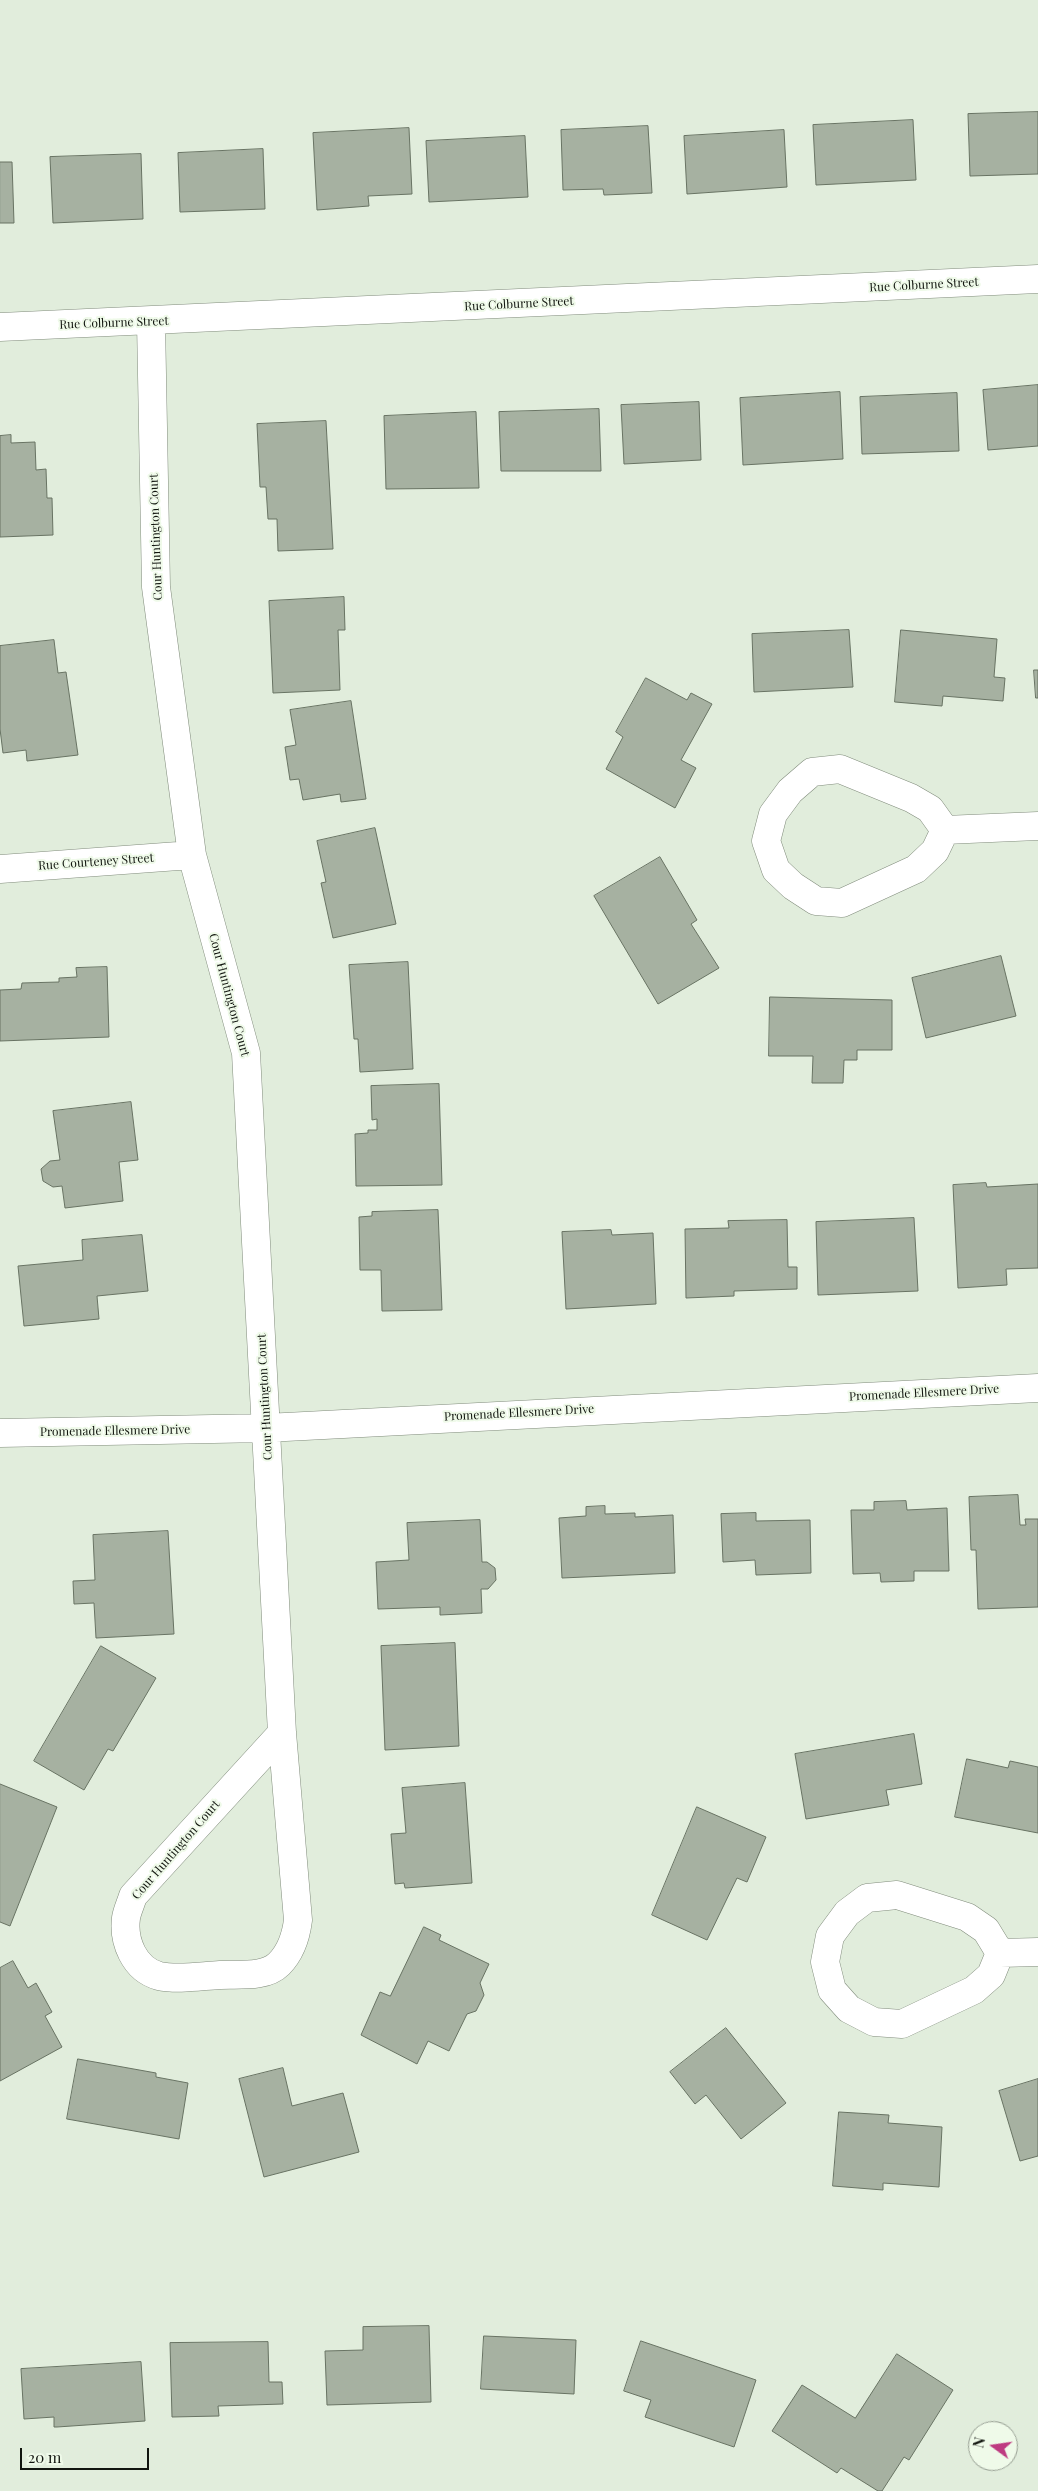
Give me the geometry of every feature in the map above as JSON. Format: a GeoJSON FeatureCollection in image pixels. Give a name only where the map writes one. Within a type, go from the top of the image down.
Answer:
{"type":"FeatureCollection","features":[{"type":"Feature","properties":{"kind":"street","name":"Rue Colburne Street"},"geometry":{"type":"LineString","coordinates":[[0,327],[151,322],[1038,280]]}},
{"type":"Feature","properties":{"kind":"street","name":"Cour Huntington Court"},"geometry":{"type":"LineString","coordinates":[[151,322],[156,587],[192,854],[246,1053],[282,1732],[298,1920],[296,1936],[289,1951],[278,1966],[260,1973],[176,1977],[158,1976],[132,1956],[126,1918],[133,1896],[282,1732]]}},
{"type":"Feature","properties":{"kind":"street"},"geometry":{"type":"LineString","coordinates":[[840,769],[911,798],[930,810],[945,830],[934,852],[916,869],[842,903],[816,901],[794,886],[776,870],[766,841],[773,814],[790,791],[812,772],[840,769]]}},
{"type":"Feature","properties":{"kind":"street"},"geometry":{"type":"LineString","coordinates":[[945,830],[1038,826]]}},
{"type":"Feature","properties":{"kind":"street","name":"Rue Courteney Street"},"geometry":{"type":"LineString","coordinates":[[0,869],[192,854]]}},
{"type":"Feature","properties":{"kind":"street","name":"Promenade Ellesmere Drive"},"geometry":{"type":"LineString","coordinates":[[0,1433],[266,1428],[1038,1388]]}},
{"type":"Feature","properties":{"kind":"street"},"geometry":{"type":"LineString","coordinates":[[897,1895],[967,1917],[986,1930],[1000,1953],[991,1975],[974,1990],[902,2024],[874,2022],[849,2009],[832,1990],[825,1962],[830,1936],[847,1914],[867,1898],[897,1895]]}},
{"type":"Feature","properties":{"kind":"street"},"geometry":{"type":"LineString","coordinates":[[1000,1953],[1038,1952]]}},
{"type":"Feature","properties":{"kind":"building"},"geometry":{"type":"Polygon","coordinates":[[[1038,112],[1038,174],[970,176],[968,114],[1038,112]]]}},
{"type":"Feature","properties":{"kind":"building"},"geometry":{"type":"Polygon","coordinates":[[[913,120],[916,180],[816,185],[813,125],[913,120]]]}},
{"type":"Feature","properties":{"kind":"building"},"geometry":{"type":"Polygon","coordinates":[[[648,126],[652,193],[604,195],[603,189],[563,190],[561,130],[648,126]]]}},
{"type":"Feature","properties":{"kind":"building"},"geometry":{"type":"Polygon","coordinates":[[[409,128],[412,194],[368,196],[369,206],[317,210],[313,133],[409,128]]]}},
{"type":"Feature","properties":{"kind":"building"},"geometry":{"type":"Polygon","coordinates":[[[784,130],[787,187],[687,194],[684,136],[784,130]]]}},
{"type":"Feature","properties":{"kind":"building"},"geometry":{"type":"Polygon","coordinates":[[[525,136],[528,197],[429,202],[426,141],[525,136]]]}},
{"type":"Feature","properties":{"kind":"building"},"geometry":{"type":"Polygon","coordinates":[[[263,149],[265,209],[180,212],[178,153],[263,149]]]}},
{"type":"Feature","properties":{"kind":"building"},"geometry":{"type":"Polygon","coordinates":[[[141,154],[143,219],[53,223],[50,157],[141,154]]]}},
{"type":"Feature","properties":{"kind":"building"},"geometry":{"type":"Polygon","coordinates":[[[0,162],[12,162],[14,223],[0,223],[0,162]]]}},
{"type":"Feature","properties":{"kind":"building"},"geometry":{"type":"Polygon","coordinates":[[[1038,385],[1038,446],[988,450],[983,390],[1038,385]]]}},
{"type":"Feature","properties":{"kind":"building"},"geometry":{"type":"Polygon","coordinates":[[[840,392],[843,459],[743,465],[740,398],[840,392]]]}},
{"type":"Feature","properties":{"kind":"building"},"geometry":{"type":"Polygon","coordinates":[[[957,393],[959,451],[862,454],[860,397],[957,393]]]}},
{"type":"Feature","properties":{"kind":"building"},"geometry":{"type":"Polygon","coordinates":[[[699,402],[701,460],[624,464],[621,405],[699,402]]]}},
{"type":"Feature","properties":{"kind":"building"},"geometry":{"type":"Polygon","coordinates":[[[599,409],[601,471],[501,471],[499,412],[599,409]]]}},
{"type":"Feature","properties":{"kind":"building"},"geometry":{"type":"Polygon","coordinates":[[[476,412],[479,488],[386,489],[384,416],[476,412]]]}},
{"type":"Feature","properties":{"kind":"building"},"geometry":{"type":"Polygon","coordinates":[[[326,421],[333,549],[278,551],[277,519],[268,519],[266,487],[260,487],[257,424],[326,421]]]}},
{"type":"Feature","properties":{"kind":"building"},"geometry":{"type":"Polygon","coordinates":[[[11,435],[11,443],[35,442],[36,470],[46,469],[47,498],[52,498],[53,535],[0,537],[0,436],[11,435]]]}},
{"type":"Feature","properties":{"kind":"building"},"geometry":{"type":"Polygon","coordinates":[[[344,597],[345,630],[338,630],[340,690],[273,693],[269,601],[344,597]]]}},
{"type":"Feature","properties":{"kind":"building"},"geometry":{"type":"Polygon","coordinates":[[[849,630],[853,687],[754,692],[752,634],[849,630]]]}},
{"type":"Feature","properties":{"kind":"building"},"geometry":{"type":"Polygon","coordinates":[[[901,630],[997,639],[994,677],[1005,678],[1003,701],[943,696],[942,706],[895,702],[901,630]]]}},
{"type":"Feature","properties":{"kind":"building"},"geometry":{"type":"Polygon","coordinates":[[[54,640],[58,673],[66,672],[78,755],[27,761],[26,750],[3,753],[0,729],[0,646],[54,640]]]}},
{"type":"Feature","properties":{"kind":"building"},"geometry":{"type":"Polygon","coordinates":[[[1034,670],[1038,670],[1038,698],[1036,698],[1034,670]]]}},
{"type":"Feature","properties":{"kind":"building"},"geometry":{"type":"Polygon","coordinates":[[[646,678],[687,700],[691,693],[712,704],[681,760],[696,768],[675,808],[606,769],[623,737],[616,732],[646,678]]]}},
{"type":"Feature","properties":{"kind":"building"},"geometry":{"type":"Polygon","coordinates":[[[351,701],[366,799],[341,802],[340,794],[303,800],[299,779],[290,780],[285,747],[296,745],[290,710],[351,701]]]}},
{"type":"Feature","properties":{"kind":"building"},"geometry":{"type":"Polygon","coordinates":[[[375,828],[396,924],[333,938],[321,883],[326,882],[317,841],[375,828]]]}},
{"type":"Feature","properties":{"kind":"building"},"geometry":{"type":"Polygon","coordinates":[[[660,857],[697,920],[691,924],[719,968],[658,1004],[594,896],[660,857]]]}},
{"type":"Feature","properties":{"kind":"building"},"geometry":{"type":"Polygon","coordinates":[[[1001,956],[1016,1016],[926,1038],[912,978],[1001,956]]]}},
{"type":"Feature","properties":{"kind":"building"},"geometry":{"type":"Polygon","coordinates":[[[408,962],[413,1069],[360,1072],[358,1039],[354,1039],[349,965],[408,962]]]}},
{"type":"Feature","properties":{"kind":"building"},"geometry":{"type":"Polygon","coordinates":[[[107,967],[109,1037],[0,1041],[0,990],[21,989],[22,983],[59,982],[59,978],[77,977],[76,968],[107,967]]]}},
{"type":"Feature","properties":{"kind":"building"},"geometry":{"type":"Polygon","coordinates":[[[770,997],[892,1000],[892,1050],[857,1050],[857,1060],[844,1060],[843,1083],[812,1083],[813,1056],[769,1056],[770,997]]]}},
{"type":"Feature","properties":{"kind":"building"},"geometry":{"type":"Polygon","coordinates":[[[439,1084],[442,1185],[356,1186],[355,1134],[368,1133],[368,1130],[377,1130],[377,1119],[372,1120],[371,1086],[439,1084]]]}},
{"type":"Feature","properties":{"kind":"building"},"geometry":{"type":"Polygon","coordinates":[[[131,1102],[138,1160],[119,1162],[123,1201],[65,1208],[62,1186],[53,1187],[43,1181],[41,1169],[50,1161],[60,1160],[53,1111],[131,1102]]]}},
{"type":"Feature","properties":{"kind":"building"},"geometry":{"type":"Polygon","coordinates":[[[986,1183],[987,1187],[1038,1184],[1038,1268],[1006,1269],[1007,1285],[958,1288],[953,1185],[986,1183]]]}},
{"type":"Feature","properties":{"kind":"building"},"geometry":{"type":"Polygon","coordinates":[[[438,1210],[442,1310],[382,1311],[381,1270],[360,1270],[359,1217],[372,1216],[372,1212],[438,1210]]]}},
{"type":"Feature","properties":{"kind":"building"},"geometry":{"type":"Polygon","coordinates":[[[914,1218],[918,1291],[818,1295],[816,1222],[914,1218]]]}},
{"type":"Feature","properties":{"kind":"building"},"geometry":{"type":"Polygon","coordinates":[[[787,1220],[788,1267],[797,1267],[797,1289],[734,1291],[734,1296],[686,1298],[685,1229],[729,1228],[728,1221],[787,1220]]]}},
{"type":"Feature","properties":{"kind":"building"},"geometry":{"type":"Polygon","coordinates":[[[611,1230],[612,1235],[653,1233],[656,1304],[566,1309],[562,1232],[611,1230]]]}},
{"type":"Feature","properties":{"kind":"building"},"geometry":{"type":"Polygon","coordinates":[[[142,1235],[148,1291],[97,1296],[99,1319],[24,1326],[18,1266],[83,1260],[82,1240],[142,1235]]]}},
{"type":"Feature","properties":{"kind":"building"},"geometry":{"type":"Polygon","coordinates":[[[1018,1495],[1020,1525],[1026,1525],[1025,1519],[1038,1519],[1038,1607],[978,1609],[976,1550],[971,1550],[969,1497],[1018,1495]]]}},
{"type":"Feature","properties":{"kind":"building"},"geometry":{"type":"Polygon","coordinates":[[[906,1501],[907,1510],[947,1508],[949,1571],[914,1571],[914,1581],[881,1582],[880,1573],[853,1574],[851,1510],[874,1510],[874,1502],[906,1501]]]}},
{"type":"Feature","properties":{"kind":"building"},"geometry":{"type":"Polygon","coordinates":[[[605,1506],[605,1514],[635,1513],[635,1517],[673,1515],[675,1573],[562,1578],[559,1518],[586,1516],[586,1507],[605,1506]]]}},
{"type":"Feature","properties":{"kind":"building"},"geometry":{"type":"Polygon","coordinates":[[[756,1513],[756,1521],[810,1520],[811,1573],[756,1575],[755,1560],[723,1562],[721,1514],[756,1513]]]}},
{"type":"Feature","properties":{"kind":"building"},"geometry":{"type":"Polygon","coordinates":[[[480,1520],[482,1562],[487,1562],[495,1568],[496,1580],[488,1589],[481,1589],[482,1613],[440,1615],[440,1607],[378,1609],[376,1562],[409,1560],[407,1523],[480,1520]]]}},
{"type":"Feature","properties":{"kind":"building"},"geometry":{"type":"Polygon","coordinates":[[[168,1531],[174,1634],[96,1638],[94,1603],[74,1604],[73,1581],[95,1580],[93,1535],[168,1531]]]}},
{"type":"Feature","properties":{"kind":"building"},"geometry":{"type":"Polygon","coordinates":[[[455,1643],[459,1746],[385,1750],[381,1646],[455,1643]]]}},
{"type":"Feature","properties":{"kind":"building"},"geometry":{"type":"Polygon","coordinates":[[[101,1646],[156,1678],[113,1751],[108,1749],[84,1790],[34,1761],[101,1646]]]}},
{"type":"Feature","properties":{"kind":"building"},"geometry":{"type":"Polygon","coordinates":[[[914,1734],[922,1784],[886,1790],[889,1805],[806,1819],[795,1754],[914,1734]]]}},
{"type":"Feature","properties":{"kind":"building"},"geometry":{"type":"Polygon","coordinates":[[[967,1759],[1008,1768],[1010,1761],[1038,1767],[1038,1833],[955,1817],[967,1759]]]}},
{"type":"Feature","properties":{"kind":"building"},"geometry":{"type":"Polygon","coordinates":[[[465,1783],[472,1883],[405,1888],[404,1883],[395,1884],[391,1834],[406,1833],[402,1788],[465,1783]]]}},
{"type":"Feature","properties":{"kind":"building"},"geometry":{"type":"Polygon","coordinates":[[[0,1784],[57,1807],[10,1926],[0,1922],[0,1784]]]}},
{"type":"Feature","properties":{"kind":"building"},"geometry":{"type":"Polygon","coordinates":[[[697,1807],[766,1837],[747,1882],[737,1878],[707,1940],[652,1915],[697,1807]]]}},
{"type":"Feature","properties":{"kind":"building"},"geometry":{"type":"Polygon","coordinates":[[[424,1927],[441,1935],[439,1940],[489,1964],[480,1983],[484,1995],[476,2011],[467,2014],[449,2051],[428,2041],[417,2064],[361,2035],[380,1992],[390,1996],[424,1927]]]}},
{"type":"Feature","properties":{"kind":"building"},"geometry":{"type":"Polygon","coordinates":[[[13,1961],[28,1988],[36,1983],[52,2012],[45,2016],[62,2047],[0,2081],[0,1968],[13,1961]]]}},
{"type":"Feature","properties":{"kind":"building"},"geometry":{"type":"Polygon","coordinates":[[[726,2028],[786,2103],[741,2139],[706,2095],[695,2104],[670,2072],[726,2028]]]}},
{"type":"Feature","properties":{"kind":"building"},"geometry":{"type":"Polygon","coordinates":[[[78,2059],[156,2073],[156,2077],[188,2083],[179,2139],[67,2119],[78,2059]]]}},
{"type":"Feature","properties":{"kind":"building"},"geometry":{"type":"Polygon","coordinates":[[[283,2068],[292,2106],[343,2093],[359,2152],[264,2177],[239,2079],[283,2068]]]}},
{"type":"Feature","properties":{"kind":"building"},"geometry":{"type":"Polygon","coordinates":[[[1038,2079],[1038,2156],[1020,2161],[999,2091],[1038,2079]]]}},
{"type":"Feature","properties":{"kind":"building"},"geometry":{"type":"Polygon","coordinates":[[[839,2112],[889,2115],[888,2123],[942,2127],[939,2187],[883,2183],[883,2190],[833,2186],[839,2112]]]}},
{"type":"Feature","properties":{"kind":"building"},"geometry":{"type":"Polygon","coordinates":[[[429,2326],[431,2402],[327,2405],[325,2351],[363,2350],[363,2327],[429,2326]]]}},
{"type":"Feature","properties":{"kind":"building"},"geometry":{"type":"Polygon","coordinates":[[[484,2336],[576,2340],[574,2394],[481,2389],[484,2336]]]}},
{"type":"Feature","properties":{"kind":"building"},"geometry":{"type":"Polygon","coordinates":[[[641,2341],[756,2380],[734,2447],[645,2417],[651,2400],[624,2391],[641,2341]]]}},
{"type":"Feature","properties":{"kind":"building"},"geometry":{"type":"Polygon","coordinates":[[[268,2342],[269,2382],[282,2382],[283,2404],[218,2406],[219,2416],[172,2417],[170,2343],[268,2342]]]}},
{"type":"Feature","properties":{"kind":"building"},"geometry":{"type":"Polygon","coordinates":[[[897,2354],[953,2390],[909,2460],[904,2457],[882,2491],[878,2491],[841,2468],[837,2473],[772,2431],[802,2385],[855,2418],[897,2354]]]}},
{"type":"Feature","properties":{"kind":"building"},"geometry":{"type":"Polygon","coordinates":[[[141,2362],[145,2421],[54,2427],[54,2417],[24,2419],[21,2369],[141,2362]]]}}]}
